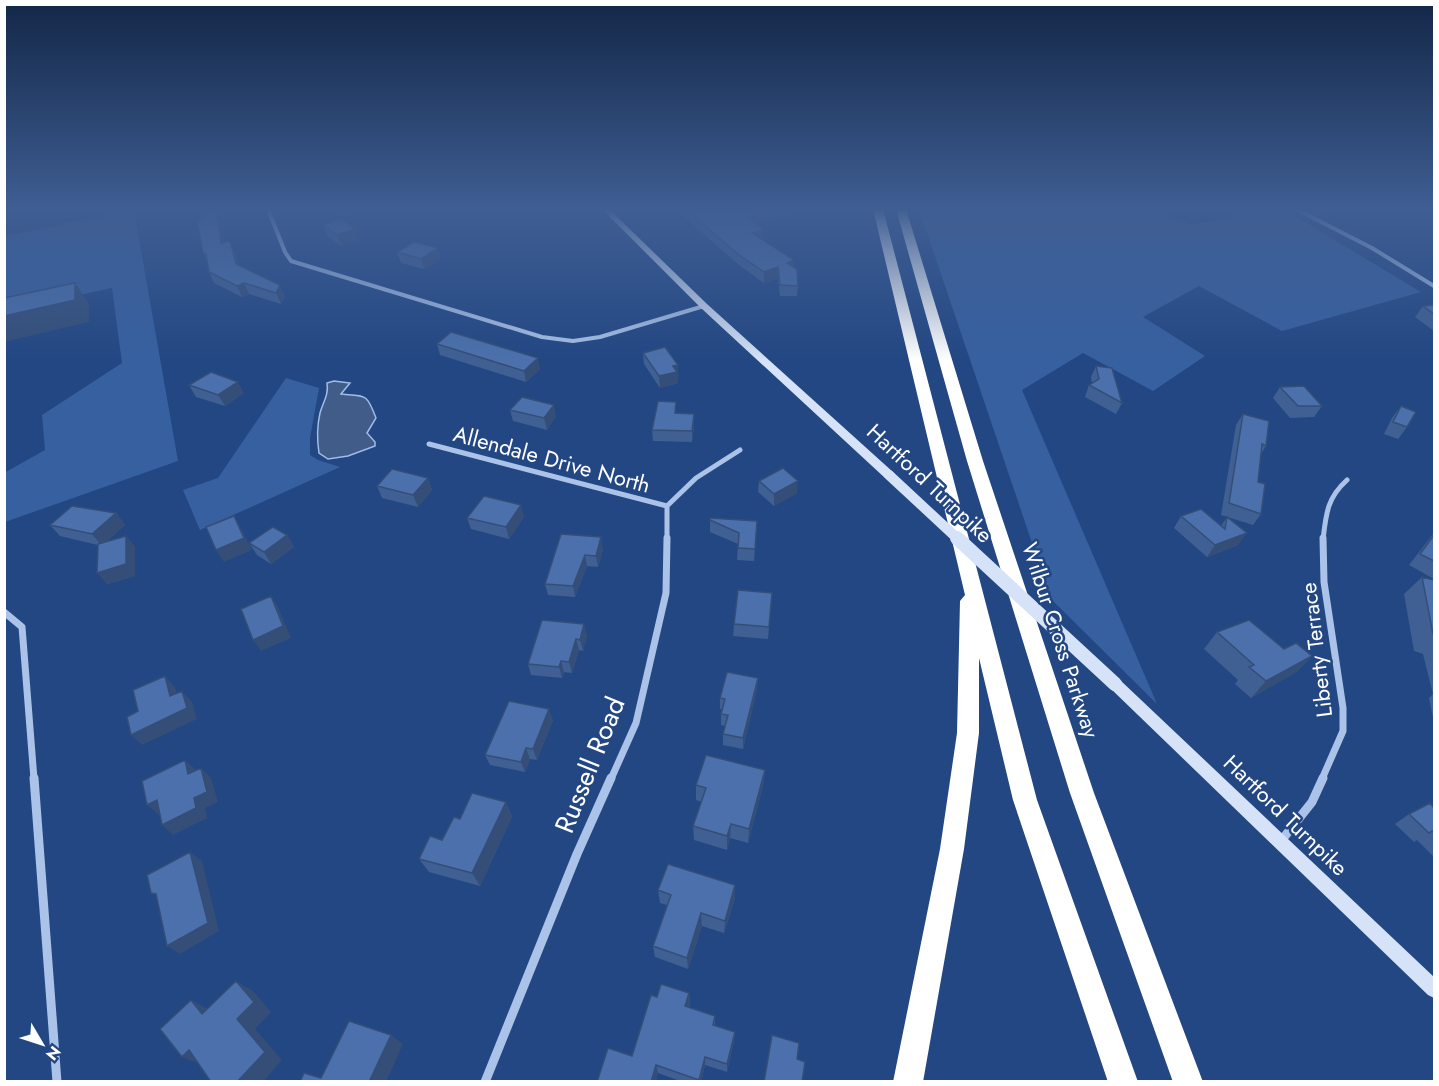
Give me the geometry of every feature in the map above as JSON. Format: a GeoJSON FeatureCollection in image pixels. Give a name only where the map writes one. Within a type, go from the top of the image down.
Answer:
{"type":"FeatureCollection","features":[{"type":"Feature","properties":{"kind":"highway"},"geometry":{"type":"LineString","coordinates":[[891,260],[1025,800],[1123,1082]]}},
{"type":"Feature","properties":{"kind":"highway","name":"Wilbur Cross Parkway"},"geometry":{"type":"LineString","coordinates":[[916,260],[975,461],[1082,793],[1188,1082]]}},
{"type":"Feature","properties":{"kind":"highway"},"geometry":{"type":"LineString","coordinates":[[908,1082],[952,849],[968,733],[970,572]]}},
{"type":"Feature","properties":{"kind":"main road","name":"Hartford Turnpike"},"geometry":{"type":"LineString","coordinates":[[657,260],[704,306],[1115,684],[1434,988]]}},
{"type":"Feature","properties":{"kind":"street"},"geometry":{"type":"LineString","coordinates":[[290,260],[542,337],[573,341],[600,337],[704,306]]}},
{"type":"Feature","properties":{"kind":"street"},"geometry":{"type":"LineString","coordinates":[[1391,260],[1434,286]]}},
{"type":"Feature","properties":{"kind":"street","name":"Allendale Drive North"},"geometry":{"type":"LineString","coordinates":[[429,444],[667,506]]}},
{"type":"Feature","properties":{"kind":"street"},"geometry":{"type":"LineString","coordinates":[[667,506],[696,478],[740,450]]}},
{"type":"Feature","properties":{"kind":"street","name":"Liberty Terrace"},"geometry":{"type":"LineString","coordinates":[[1281,841],[1312,802],[1343,731],[1343,708],[1324,582],[1323,539],[1328,504],[1338,488],[1347,480]]}},
{"type":"Feature","properties":{"kind":"street","name":"Russell Road"},"geometry":{"type":"LineString","coordinates":[[485,1082],[577,854],[636,723],[666,593],[667,506]]}},
{"type":"Feature","properties":{"kind":"street"},"geometry":{"type":"LineString","coordinates":[[4,612],[21,627],[57,1082]]}},
{"type":"Feature","properties":{"kind":"shaded area"},"geometry":{"type":"Polygon","coordinates":[[[5,260],[143,260],[178,461],[5,522],[4,473],[45,450],[42,415],[122,363],[112,288],[5,311],[5,260]]]}},
{"type":"Feature","properties":{"kind":"shaded area"},"geometry":{"type":"Polygon","coordinates":[[[936,260],[1367,260],[1421,292],[1282,331],[1199,286],[1143,317],[1205,356],[1153,391],[1083,353],[1022,390],[1157,704],[1051,599],[936,260]]]}},
{"type":"Feature","properties":{"kind":"shaded area"},"geometry":{"type":"Polygon","coordinates":[[[286,378],[319,388],[310,438],[310,455],[340,467],[200,530],[183,490],[218,478],[286,378]]]}},
{"type":"Feature","properties":{"kind":"shaded area"},"geometry":{"type":"Polygon","coordinates":[[[334,381],[350,383],[341,394],[364,397],[370,404],[376,418],[367,433],[375,442],[375,446],[348,456],[328,459],[319,453],[318,428],[327,383],[334,381]]]}},
{"type":"Feature","properties":{"kind":"building"},"geometry":{"type":"Polygon","coordinates":[[[207,260],[235,260],[236,264],[280,285],[276,293],[244,283],[237,286],[209,272],[207,260]]]}},
{"type":"Feature","properties":{"kind":"building"},"geometry":{"type":"Polygon","coordinates":[[[746,260],[794,260],[787,263],[797,269],[798,286],[780,285],[778,267],[764,272],[746,260]]]}},
{"type":"Feature","properties":{"kind":"building"},"geometry":{"type":"Polygon","coordinates":[[[75,283],[75,300],[4,316],[4,298],[75,283]]]}},
{"type":"Feature","properties":{"kind":"building"},"geometry":{"type":"Polygon","coordinates":[[[1434,305],[1434,314],[1423,306],[1434,305]]]}},
{"type":"Feature","properties":{"kind":"building"},"geometry":{"type":"Polygon","coordinates":[[[451,332],[538,358],[524,371],[437,344],[451,332]]]}},
{"type":"Feature","properties":{"kind":"building"},"geometry":{"type":"Polygon","coordinates":[[[665,347],[678,365],[673,366],[677,372],[659,376],[643,353],[665,347]]]}},
{"type":"Feature","properties":{"kind":"building"},"geometry":{"type":"Polygon","coordinates":[[[1096,366],[1112,368],[1122,403],[1089,385],[1099,379],[1096,366]]]}},
{"type":"Feature","properties":{"kind":"building"},"geometry":{"type":"Polygon","coordinates":[[[211,372],[238,382],[218,395],[189,385],[211,372]]]}},
{"type":"Feature","properties":{"kind":"building"},"geometry":{"type":"Polygon","coordinates":[[[1304,386],[1322,406],[1298,406],[1280,387],[1304,386]]]}},
{"type":"Feature","properties":{"kind":"building"},"geometry":{"type":"Polygon","coordinates":[[[522,397],[554,405],[544,418],[510,410],[522,397]]]}},
{"type":"Feature","properties":{"kind":"building"},"geometry":{"type":"Polygon","coordinates":[[[658,401],[676,402],[675,413],[694,414],[692,431],[652,430],[658,401]]]}},
{"type":"Feature","properties":{"kind":"building"},"geometry":{"type":"Polygon","coordinates":[[[1401,406],[1416,412],[1407,427],[1393,422],[1401,406]]]}},
{"type":"Feature","properties":{"kind":"building"},"geometry":{"type":"Polygon","coordinates":[[[1243,414],[1269,421],[1266,446],[1262,444],[1258,482],[1265,484],[1261,514],[1229,503],[1243,414]]]}},
{"type":"Feature","properties":{"kind":"building"},"geometry":{"type":"Polygon","coordinates":[[[783,468],[798,481],[774,494],[759,481],[783,468]]]}},
{"type":"Feature","properties":{"kind":"building"},"geometry":{"type":"Polygon","coordinates":[[[392,469],[428,478],[413,495],[377,486],[392,469]]]}},
{"type":"Feature","properties":{"kind":"building"},"geometry":{"type":"Polygon","coordinates":[[[484,496],[521,505],[506,527],[467,518],[484,496]]]}},
{"type":"Feature","properties":{"kind":"building"},"geometry":{"type":"Polygon","coordinates":[[[72,506],[116,513],[92,534],[50,525],[72,506]]]}},
{"type":"Feature","properties":{"kind":"building"},"geometry":{"type":"Polygon","coordinates":[[[1201,509],[1225,529],[1227,517],[1247,533],[1215,545],[1181,516],[1201,509]]]}},
{"type":"Feature","properties":{"kind":"building"},"geometry":{"type":"Polygon","coordinates":[[[234,516],[244,538],[216,550],[206,527],[234,516]]]}},
{"type":"Feature","properties":{"kind":"building"},"geometry":{"type":"Polygon","coordinates":[[[710,518],[757,521],[755,549],[738,548],[739,533],[710,518]]]}},
{"type":"Feature","properties":{"kind":"building"},"geometry":{"type":"Polygon","coordinates":[[[273,527],[287,535],[264,552],[249,543],[273,527]]]}},
{"type":"Feature","properties":{"kind":"building"},"geometry":{"type":"Polygon","coordinates":[[[561,534],[601,537],[596,556],[585,555],[573,586],[545,584],[561,534]]]}},
{"type":"Feature","properties":{"kind":"building"},"geometry":{"type":"Polygon","coordinates":[[[1434,535],[1434,561],[1420,554],[1434,535]]]}},
{"type":"Feature","properties":{"kind":"building"},"geometry":{"type":"Polygon","coordinates":[[[126,536],[126,564],[97,573],[98,544],[126,536]]]}},
{"type":"Feature","properties":{"kind":"building"},"geometry":{"type":"Polygon","coordinates":[[[1422,577],[1434,580],[1434,635],[1433,634],[1422,577]]]}},
{"type":"Feature","properties":{"kind":"building"},"geometry":{"type":"Polygon","coordinates":[[[738,590],[772,593],[769,627],[734,624],[738,590]]]}},
{"type":"Feature","properties":{"kind":"building"},"geometry":{"type":"Polygon","coordinates":[[[271,596],[283,626],[253,640],[241,609],[271,596]]]}},
{"type":"Feature","properties":{"kind":"building"},"geometry":{"type":"Polygon","coordinates":[[[542,620],[584,624],[580,640],[576,639],[569,662],[561,661],[559,667],[528,664],[542,620]]]}},
{"type":"Feature","properties":{"kind":"building"},"geometry":{"type":"Polygon","coordinates":[[[1249,620],[1284,649],[1296,643],[1312,656],[1266,681],[1249,667],[1254,665],[1217,632],[1249,620]]]}},
{"type":"Feature","properties":{"kind":"building"},"geometry":{"type":"Polygon","coordinates":[[[727,672],[758,678],[743,738],[723,734],[728,715],[721,714],[725,699],[720,698],[727,672]]]}},
{"type":"Feature","properties":{"kind":"building"},"geometry":{"type":"Polygon","coordinates":[[[165,676],[170,696],[182,691],[187,708],[131,735],[127,717],[138,711],[133,690],[165,676]]]}},
{"type":"Feature","properties":{"kind":"building"},"geometry":{"type":"Polygon","coordinates":[[[509,701],[549,709],[533,749],[526,748],[521,762],[485,755],[509,701]]]}},
{"type":"Feature","properties":{"kind":"building"},"geometry":{"type":"Polygon","coordinates":[[[706,755],[765,770],[749,829],[731,824],[727,836],[693,826],[706,788],[696,785],[706,755]]]}},
{"type":"Feature","properties":{"kind":"building"},"geometry":{"type":"Polygon","coordinates":[[[185,760],[188,774],[201,768],[207,792],[194,798],[196,808],[162,825],[157,800],[147,805],[142,781],[185,760]]]}},
{"type":"Feature","properties":{"kind":"building"},"geometry":{"type":"Polygon","coordinates":[[[472,793],[506,802],[472,873],[419,859],[430,836],[442,840],[454,817],[460,819],[472,793]]]}},
{"type":"Feature","properties":{"kind":"building"},"geometry":{"type":"Polygon","coordinates":[[[1430,803],[1434,808],[1434,833],[1432,831],[1429,833],[1409,814],[1430,803]]]}},
{"type":"Feature","properties":{"kind":"building"},"geometry":{"type":"Polygon","coordinates":[[[190,852],[208,923],[167,946],[156,894],[151,893],[147,875],[190,852]]]}},
{"type":"Feature","properties":{"kind":"building"},"geometry":{"type":"Polygon","coordinates":[[[668,864],[735,885],[725,921],[701,913],[687,958],[653,946],[671,895],[658,890],[668,864]]]}},
{"type":"Feature","properties":{"kind":"building"},"geometry":{"type":"Polygon","coordinates":[[[236,981],[254,1002],[237,1019],[265,1052],[237,1082],[211,1082],[189,1050],[182,1057],[160,1029],[191,1000],[202,1014],[236,981]]]}},
{"type":"Feature","properties":{"kind":"building"},"geometry":{"type":"Polygon","coordinates":[[[661,984],[689,993],[685,1006],[715,1016],[713,1025],[735,1032],[727,1064],[705,1057],[699,1080],[656,1065],[651,1082],[597,1082],[608,1048],[632,1056],[651,995],[657,997],[661,984]]]}},
{"type":"Feature","properties":{"kind":"building"},"geometry":{"type":"Polygon","coordinates":[[[349,1021],[391,1035],[369,1082],[300,1082],[304,1073],[321,1078],[349,1021]]]}},
{"type":"Feature","properties":{"kind":"building"},"geometry":{"type":"Polygon","coordinates":[[[772,1035],[799,1043],[797,1059],[805,1062],[802,1082],[764,1082],[772,1035]]]}}]}
